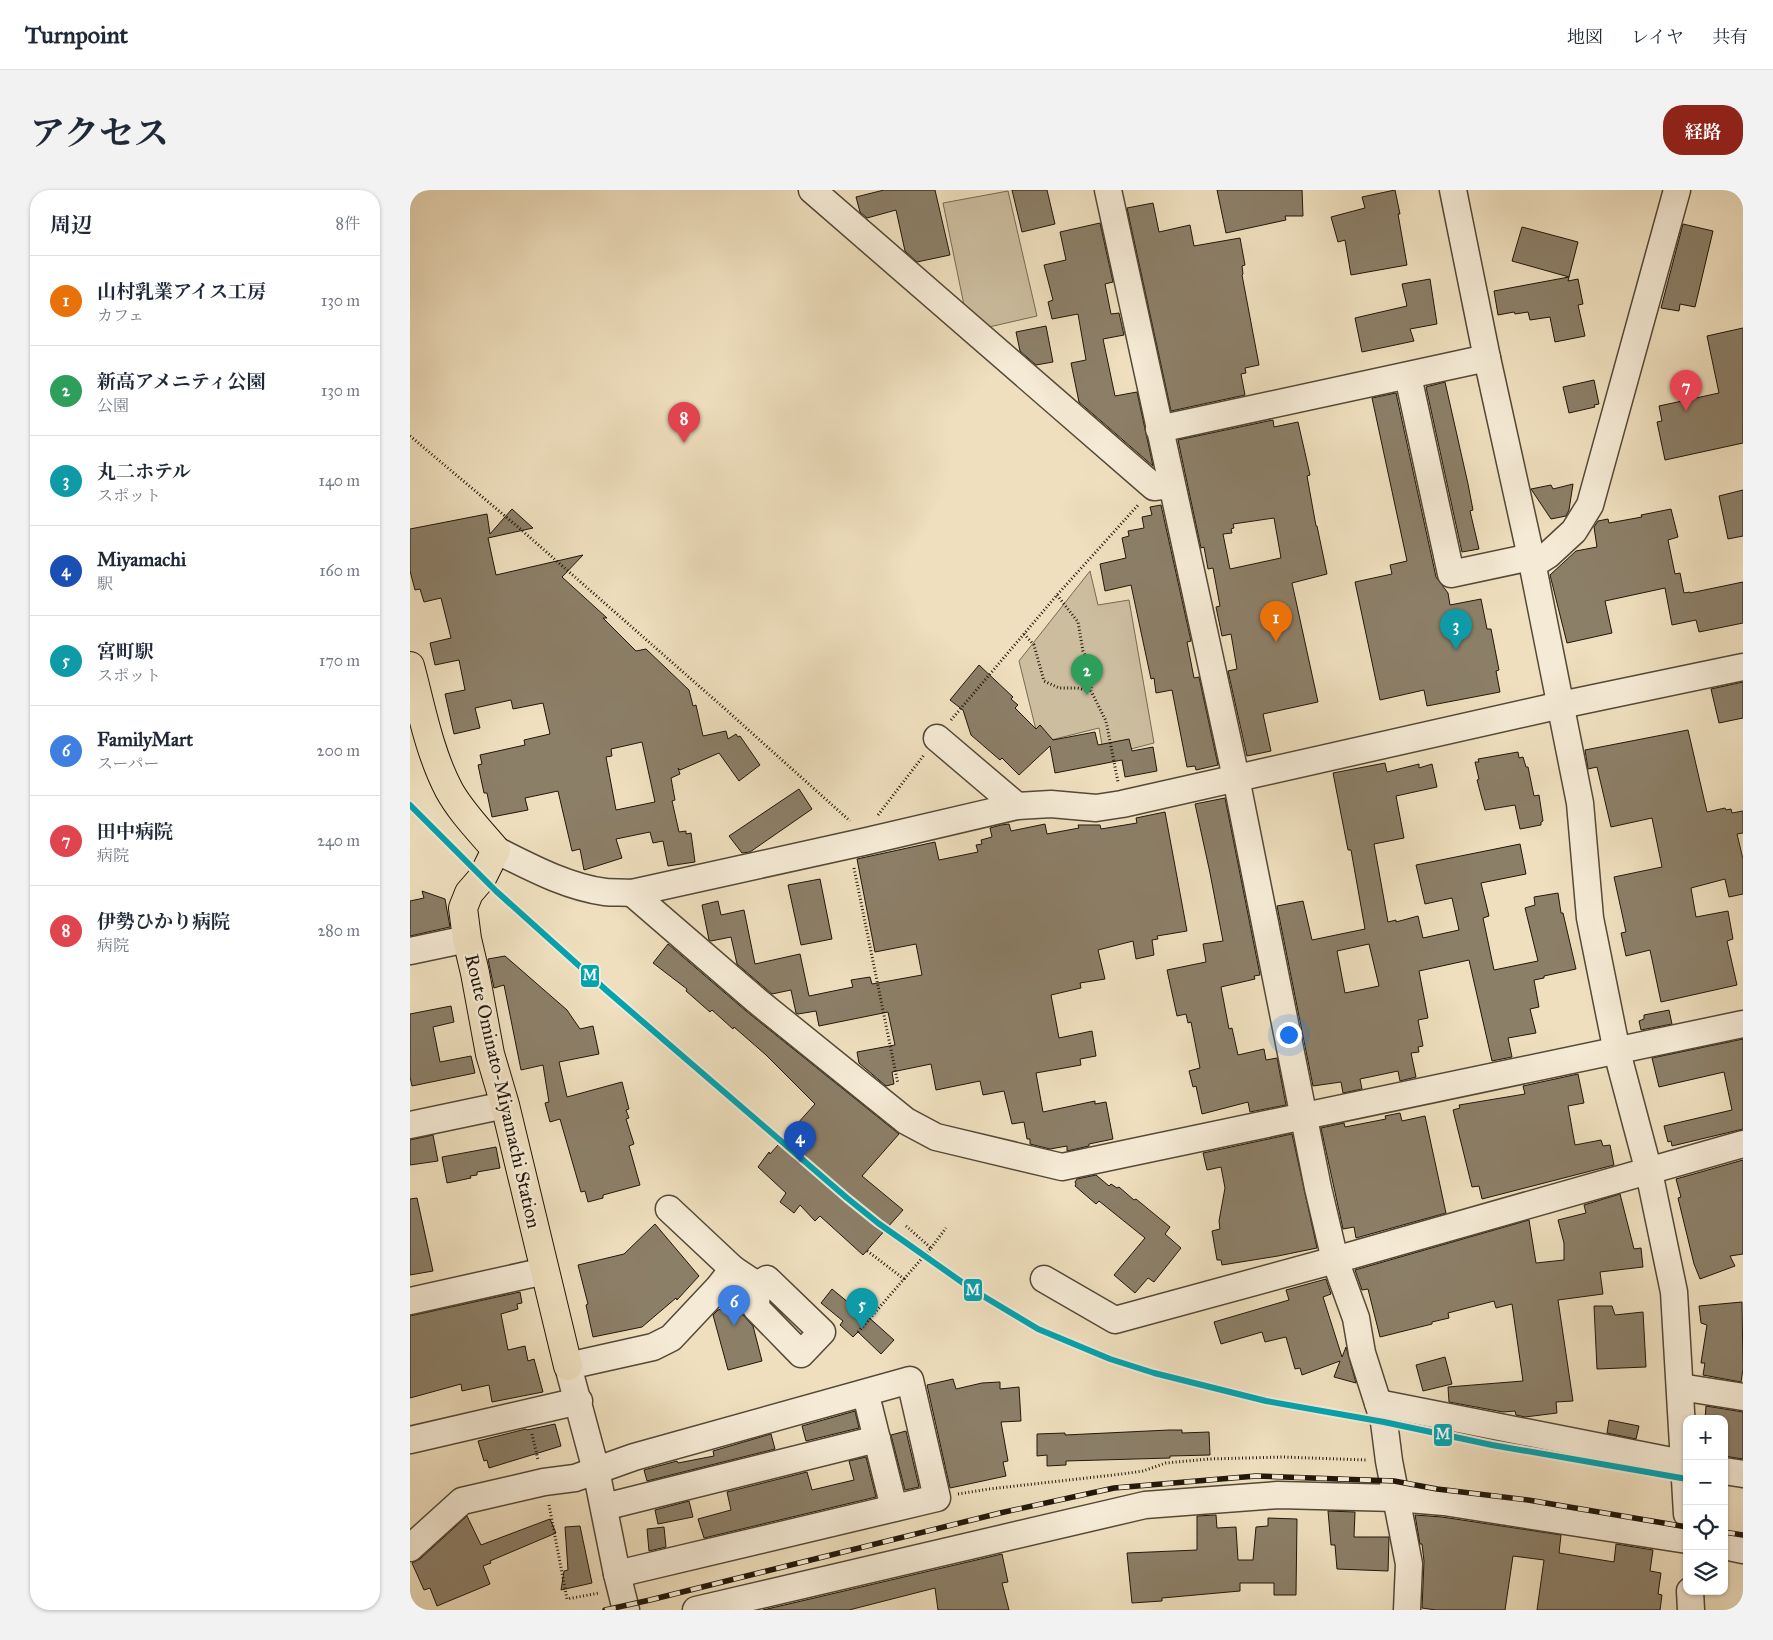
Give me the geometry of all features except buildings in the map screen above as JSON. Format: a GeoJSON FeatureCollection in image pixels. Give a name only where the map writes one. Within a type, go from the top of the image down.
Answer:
{"type":"FeatureCollection","features":[{"type":"Feature","properties":{"kind":"main road"},"geometry":{"type":"LineString","coordinates":[[410,666],[435,758],[449,791],[466,816],[496,850]]}},
{"type":"Feature","properties":{"kind":"main road","name":"Route Ominato-Miyamachi Station"},"geometry":{"type":"LineString","coordinates":[[496,850],[482,878],[468,893],[463,908],[467,939],[490,1054],[505,1105],[568,1366]]}},
{"type":"Feature","properties":{"kind":"street"},"geometry":{"type":"LineString","coordinates":[[812,190],[1162,486]]}},
{"type":"Feature","properties":{"kind":"street"},"geometry":{"type":"LineString","coordinates":[[1108,190],[1159,428],[1162,486],[1236,778],[1318,1188],[1335,1260],[1356,1318],[1362,1353],[1384,1422],[1389,1461],[1409,1564],[1407,1610]]}},
{"type":"Feature","properties":{"kind":"street"},"geometry":{"type":"LineString","coordinates":[[1453,190],[1580,803],[1590,918],[1618,1052],[1649,1172],[1674,1292],[1686,1460]]}},
{"type":"Feature","properties":{"kind":"street"},"geometry":{"type":"LineString","coordinates":[[1408,376],[1451,574],[1531,561],[1548,555],[1574,531],[1590,505],[1677,190]]}},
{"type":"Feature","properties":{"kind":"street"},"geometry":{"type":"LineString","coordinates":[[1159,428],[1487,358]]}},
{"type":"Feature","properties":{"kind":"street"},"geometry":{"type":"LineString","coordinates":[[496,850],[532,868],[578,885],[605,892],[632,893],[856,844],[1017,806],[1051,804],[1096,808],[1122,804],[1743,666]]}},
{"type":"Feature","properties":{"kind":"street"},"geometry":{"type":"LineString","coordinates":[[937,738],[1017,806]]}},
{"type":"Feature","properties":{"kind":"street"},"geometry":{"type":"LineString","coordinates":[[632,893],[756,1000],[906,1121],[936,1137],[1062,1167],[1304,1115],[1618,1052],[1743,1024]]}},
{"type":"Feature","properties":{"kind":"street"},"geometry":{"type":"LineString","coordinates":[[410,951],[467,939]]}},
{"type":"Feature","properties":{"kind":"street"},"geometry":{"type":"LineString","coordinates":[[410,1124],[505,1105]]}},
{"type":"Feature","properties":{"kind":"street"},"geometry":{"type":"LineString","coordinates":[[1044,1280],[1115,1320],[1649,1172],[1743,1144]]}},
{"type":"Feature","properties":{"kind":"street"},"geometry":{"type":"LineString","coordinates":[[669,1209],[733,1269],[757,1285]]}},
{"type":"Feature","properties":{"kind":"street"},"geometry":{"type":"LineString","coordinates":[[626,1610],[611,1583],[604,1507],[579,1401],[568,1366],[653,1347],[671,1338],[718,1288],[733,1269]]}},
{"type":"Feature","properties":{"kind":"street"},"geometry":{"type":"LineString","coordinates":[[410,1301],[545,1271]]}},
{"type":"Feature","properties":{"kind":"street"},"geometry":{"type":"LineString","coordinates":[[410,1548],[462,1501],[544,1482],[575,1478],[634,1457],[910,1380],[937,1498],[611,1583]]}},
{"type":"Feature","properties":{"kind":"street"},"geometry":{"type":"LineString","coordinates":[[1680,1387],[1743,1397]]}},
{"type":"Feature","properties":{"kind":"street"},"geometry":{"type":"LineString","coordinates":[[410,1440],[579,1401]]}},
{"type":"Feature","properties":{"kind":"street"},"geometry":{"type":"LineString","coordinates":[[1378,1403],[1683,1463]]}},
{"type":"Feature","properties":{"kind":"street"},"geometry":{"type":"LineString","coordinates":[[869,1407],[894,1508]]}},
{"type":"Feature","properties":{"kind":"street"},"geometry":{"type":"LineString","coordinates":[[604,1507],[877,1439]]}},
{"type":"Feature","properties":{"kind":"street"},"geometry":{"type":"LineString","coordinates":[[1728,1472],[1743,1474]]}},
{"type":"Feature","properties":{"kind":"street"},"geometry":{"type":"LineString","coordinates":[[696,1610],[1145,1505],[1278,1495],[1396,1498],[1444,1502],[1683,1539]]}},
{"type":"Feature","properties":{"kind":"street"},"geometry":{"type":"LineString","coordinates":[[1728,1547],[1743,1550]]}},
{"type":"Feature","properties":{"kind":"street"},"geometry":{"type":"LineString","coordinates":[[1690,1595],[1691,1610]]}},
{"type":"Feature","properties":{"kind":"path"},"geometry":{"type":"LineString","coordinates":[[410,436],[518,527],[849,821],[859,826],[856,844],[906,1121]]}},
{"type":"Feature","properties":{"kind":"path"},"geometry":{"type":"LineString","coordinates":[[876,817],[937,738],[1057,595],[1162,486]]}},
{"type":"Feature","properties":{"kind":"path"},"geometry":{"type":"LineString","coordinates":[[1057,595],[1078,622],[1083,650],[1091,666],[1091,691],[1106,721],[1122,804]]}},
{"type":"Feature","properties":{"kind":"path"},"geometry":{"type":"LineString","coordinates":[[1024,634],[1034,645],[1044,681],[1059,688],[1077,688],[1091,691]]}},
{"type":"Feature","properties":{"kind":"path"},"geometry":{"type":"LineString","coordinates":[[906,1226],[931,1248]]}},
{"type":"Feature","properties":{"kind":"path"},"geometry":{"type":"LineString","coordinates":[[858,1332],[946,1228]]}},
{"type":"Feature","properties":{"kind":"path"},"geometry":{"type":"LineString","coordinates":[[866,1250],[904,1279]]}},
{"type":"Feature","properties":{"kind":"path"},"geometry":{"type":"LineString","coordinates":[[526,1412],[544,1482],[567,1599],[611,1583]]}},
{"type":"Feature","properties":{"kind":"path"},"geometry":{"type":"LineString","coordinates":[[937,1498],[989,1489],[1143,1471],[1166,1463],[1209,1459],[1282,1457],[1389,1461]]}},
{"type":"Feature","properties":{"kind":"shaded area"},"geometry":{"type":"Polygon","coordinates":[[[1008,191],[1037,316],[989,327],[964,305],[943,203],[1008,191]]]}},
{"type":"Feature","properties":{"kind":"shaded area"},"geometry":{"type":"Polygon","coordinates":[[[1090,571],[1098,605],[1129,600],[1154,743],[1104,756],[1099,728],[1047,741],[1037,734],[1019,661],[1090,571]]]}},
{"type":"Feature","properties":{"kind":"railway"},"geometry":{"type":"LineString","coordinates":[[605,1610],[1000,1513],[1114,1488],[1256,1476],[1394,1481],[1437,1489],[1528,1500],[1683,1526]]}},
{"type":"Feature","properties":{"kind":"railway"},"geometry":{"type":"LineString","coordinates":[[1728,1533],[1743,1535]]}},
{"type":"Feature","properties":{"kind":"transit line","name":"M"},"geometry":{"type":"LineString","coordinates":[[410,805],[496,891],[606,990],[847,1198],[878,1223],[973,1290],[1038,1329],[1110,1359],[1154,1373],[1266,1401],[1384,1422],[1492,1445],[1683,1478]]}},
{"type":"Feature","properties":{"kind":"place","name":"田中病院"},"geometry":{"type":"Point","coordinates":[1686,411]}},
{"type":"Feature","properties":{"kind":"place","name":"伊勢ひかり病院"},"geometry":{"type":"Point","coordinates":[684,443]}},
{"type":"Feature","properties":{"kind":"place","name":"山村乳業アイス工房"},"geometry":{"type":"Point","coordinates":[1276,642]}},
{"type":"Feature","properties":{"kind":"place","name":"丸二ホテル"},"geometry":{"type":"Point","coordinates":[1456,650]}},
{"type":"Feature","properties":{"kind":"place","name":"新高アメニティ公園"},"geometry":{"type":"Point","coordinates":[1087,695]}},
{"type":"Feature","properties":{"kind":"place","name":"Miyamachi"},"geometry":{"type":"Point","coordinates":[800,1162]}},
{"type":"Feature","properties":{"kind":"place","name":"FamilyMart"},"geometry":{"type":"Point","coordinates":[734,1326]}},
{"type":"Feature","properties":{"kind":"place","name":"宮町駅"},"geometry":{"type":"Point","coordinates":[862,1329]}}]}
